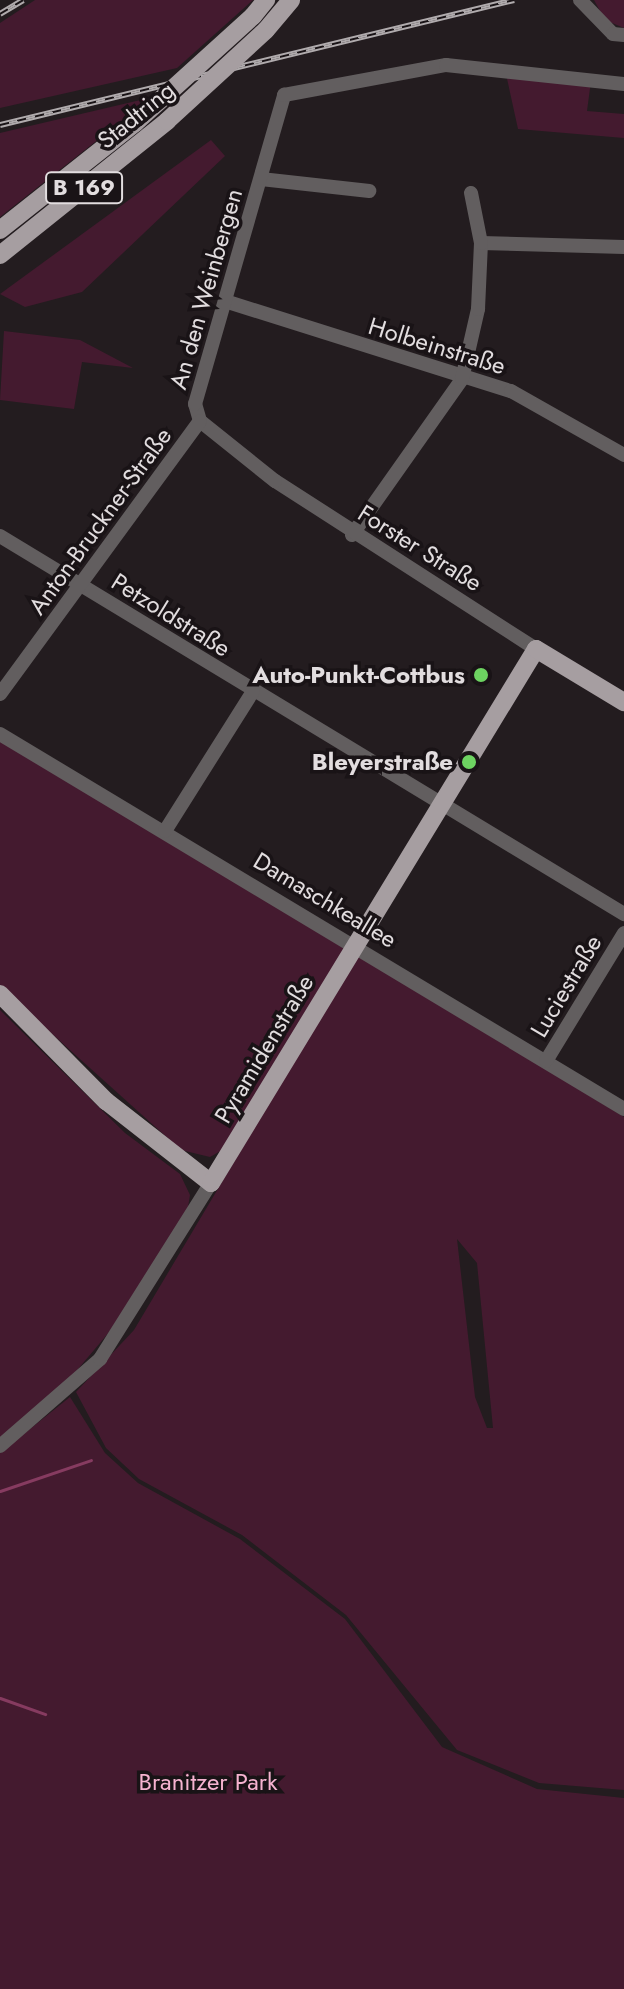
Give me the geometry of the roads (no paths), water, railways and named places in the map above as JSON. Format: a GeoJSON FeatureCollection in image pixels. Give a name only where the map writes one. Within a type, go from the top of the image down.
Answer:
{"type":"FeatureCollection","features":[{"type":"Feature","properties":{"kind":"main road","name":"Stadtring"},"geometry":{"type":"LineString","coordinates":[[0,255],[167,121],[260,23],[266,0]]}},
{"type":"Feature","properties":{"kind":"main road","name":"Stadtring"},"geometry":{"type":"LineString","coordinates":[[0,230],[291,0]]}},
{"type":"Feature","properties":{"kind":"main road","name":"Forster Straße"},"geometry":{"type":"LineString","coordinates":[[536,649],[624,702]]}},
{"type":"Feature","properties":{"kind":"main road","name":"Pyramidenstraße"},"geometry":{"type":"LineString","coordinates":[[211,1183],[536,649]]}},
{"type":"Feature","properties":{"kind":"main road"},"geometry":{"type":"LineString","coordinates":[[0,994],[106,1101],[211,1183]]}},
{"type":"Feature","properties":{"kind":"street"},"geometry":{"type":"LineString","coordinates":[[580,0],[613,34],[624,35]]}},
{"type":"Feature","properties":{"kind":"street","name":"An den Weinbergen"},"geometry":{"type":"LineString","coordinates":[[198,416],[284,95],[446,65],[624,84]]}},
{"type":"Feature","properties":{"kind":"street","name":"An den Weinbergen"},"geometry":{"type":"LineString","coordinates":[[261,179],[369,191]]}},
{"type":"Feature","properties":{"kind":"street"},"geometry":{"type":"LineString","coordinates":[[352,535],[462,379],[478,309],[481,243],[471,193]]}},
{"type":"Feature","properties":{"kind":"street"},"geometry":{"type":"LineString","coordinates":[[481,243],[624,247]]}},
{"type":"Feature","properties":{"kind":"street","name":"Holbeinstraße"},"geometry":{"type":"LineString","coordinates":[[228,302],[462,379],[511,391],[624,455]]}},
{"type":"Feature","properties":{"kind":"street","name":"Forster Straße"},"geometry":{"type":"LineString","coordinates":[[198,416],[352,535],[536,649]]}},
{"type":"Feature","properties":{"kind":"street","name":"Anton-Bruckner-Straße"},"geometry":{"type":"LineString","coordinates":[[0,694],[198,416]]}},
{"type":"Feature","properties":{"kind":"street","name":"Petzoldstraße"},"geometry":{"type":"LineString","coordinates":[[0,536],[443,804]]}},
{"type":"Feature","properties":{"kind":"street"},"geometry":{"type":"LineString","coordinates":[[165,831],[253,691]]}},
{"type":"Feature","properties":{"kind":"street","name":"Damaschkeallee"},"geometry":{"type":"LineString","coordinates":[[0,734],[357,944],[624,1109]]}},
{"type":"Feature","properties":{"kind":"street"},"geometry":{"type":"LineString","coordinates":[[443,804],[624,914]]}},
{"type":"Feature","properties":{"kind":"street","name":"Luciestraße"},"geometry":{"type":"LineString","coordinates":[[546,1061],[624,933]]}},
{"type":"Feature","properties":{"kind":"street","name":"Pyramidenstraße"},"geometry":{"type":"LineString","coordinates":[[0,1446],[100,1359],[211,1183]]}},
{"type":"Feature","properties":{"kind":"waterway"},"geometry":{"type":"LineString","coordinates":[[0,1491],[91,1460]]}},
{"type":"Feature","properties":{"kind":"waterway"},"geometry":{"type":"LineString","coordinates":[[0,1698],[45,1714]]}},
{"type":"Feature","properties":{"kind":"railway"},"geometry":{"type":"LineString","coordinates":[[0,14],[23,0]]}},
{"type":"Feature","properties":{"kind":"railway"},"geometry":{"type":"LineString","coordinates":[[0,125],[514,0]]}},
{"type":"Feature","properties":{"kind":"place","name":"Auto-Punkt-Cottbus"},"geometry":{"type":"Point","coordinates":[481,675]}},
{"type":"Feature","properties":{"kind":"place","name":"Bleyerstraße"},"geometry":{"type":"Point","coordinates":[469,762]}},
{"type":"Feature","properties":{"kind":"park label","name":"Branitzer Park"},"geometry":{"type":"Point","coordinates":[208,1782]}}]}
